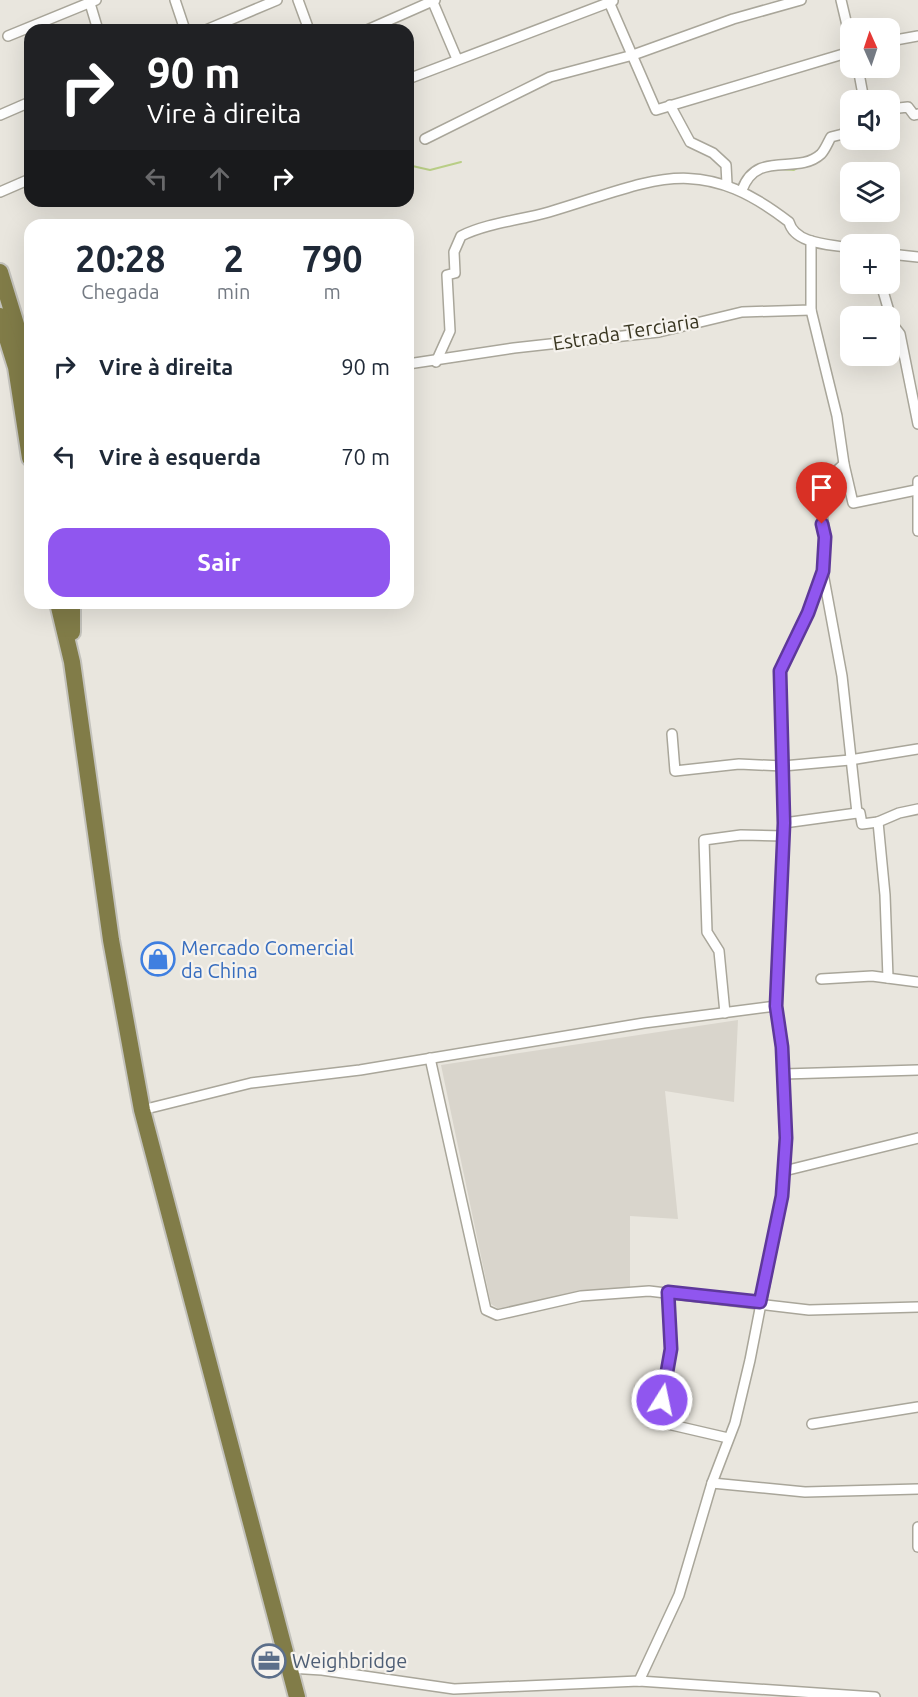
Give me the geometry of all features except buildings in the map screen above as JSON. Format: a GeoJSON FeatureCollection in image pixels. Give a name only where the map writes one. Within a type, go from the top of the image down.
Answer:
{"type":"FeatureCollection","features":[{"type":"Feature","properties":{"kind":"highway"},"geometry":{"type":"LineString","coordinates":[[0,272],[24,350]]}},
{"type":"Feature","properties":{"kind":"highway"},"geometry":{"type":"LineString","coordinates":[[0,316],[16,367],[24,419]]}},
{"type":"Feature","properties":{"kind":"highway"},"geometry":{"type":"LineString","coordinates":[[59,609],[72,662],[111,940],[142,1110],[297,1697]]}},
{"type":"Feature","properties":{"kind":"highway"},"geometry":{"type":"LineString","coordinates":[[72,609],[72,662]]}},
{"type":"Feature","properties":{"kind":"street"},"geometry":{"type":"LineString","coordinates":[[176,0],[183,24]]}},
{"type":"Feature","properties":{"kind":"street"},"geometry":{"type":"LineString","coordinates":[[220,24],[277,0]]}},
{"type":"Feature","properties":{"kind":"street"},"geometry":{"type":"LineString","coordinates":[[298,0],[307,24]]}},
{"type":"Feature","properties":{"kind":"street"},"geometry":{"type":"LineString","coordinates":[[380,24],[433,0],[457,59]]}},
{"type":"Feature","properties":{"kind":"street"},"geometry":{"type":"LineString","coordinates":[[425,139],[550,77],[633,55],[733,19],[801,0]]}},
{"type":"Feature","properties":{"kind":"street"},"geometry":{"type":"LineString","coordinates":[[841,0],[845,18]]}},
{"type":"Feature","properties":{"kind":"street"},"geometry":{"type":"LineString","coordinates":[[37,24],[92,1],[97,24]]}},
{"type":"Feature","properties":{"kind":"street"},"geometry":{"type":"LineString","coordinates":[[414,77],[612,1],[656,110],[840,55]]}},
{"type":"Feature","properties":{"kind":"street"},"geometry":{"type":"LineString","coordinates":[[8,36],[24,29]]}},
{"type":"Feature","properties":{"kind":"street"},"geometry":{"type":"LineString","coordinates":[[900,39],[918,36]]}},
{"type":"Feature","properties":{"kind":"street"},"geometry":{"type":"LineString","coordinates":[[0,115],[24,105]]}},
{"type":"Feature","properties":{"kind":"street"},"geometry":{"type":"LineString","coordinates":[[669,105],[690,142],[720,158],[726,165],[727,184]]}},
{"type":"Feature","properties":{"kind":"street"},"geometry":{"type":"LineString","coordinates":[[900,108],[908,107],[914,115],[918,114]]}},
{"type":"Feature","properties":{"kind":"street"},"geometry":{"type":"LineString","coordinates":[[742,190],[751,175],[773,164],[802,162],[822,154],[831,137],[840,135]]}},
{"type":"Feature","properties":{"kind":"street"},"geometry":{"type":"LineString","coordinates":[[436,362],[450,331],[447,275],[455,273],[454,252],[461,236],[670,178],[697,177],[742,190],[789,222],[790,227],[801,238],[840,246]]}},
{"type":"Feature","properties":{"kind":"street"},"geometry":{"type":"LineString","coordinates":[[0,192],[24,182]]}},
{"type":"Feature","properties":{"kind":"street"},"geometry":{"type":"LineString","coordinates":[[811,241],[812,310],[837,416],[853,503],[917,485],[918,531]]}},
{"type":"Feature","properties":{"kind":"street"},"geometry":{"type":"LineString","coordinates":[[900,255],[918,257]]}},
{"type":"Feature","properties":{"kind":"street"},"geometry":{"type":"LineString","coordinates":[[884,294],[893,325],[900,334],[918,424]]}},
{"type":"Feature","properties":{"kind":"street","name":"Estrada Terciaria"},"geometry":{"type":"LineString","coordinates":[[414,364],[436,362],[513,348],[659,332],[742,312],[812,310]]}},
{"type":"Feature","properties":{"kind":"street"},"geometry":{"type":"LineString","coordinates":[[844,464],[823,483],[820,498],[825,537],[823,571],[842,676],[856,813]]}},
{"type":"Feature","properties":{"kind":"street"},"geometry":{"type":"LineString","coordinates":[[639,1682],[679,1595],[712,1483],[735,1423],[748,1371],[782,1186],[784,1074],[776,1006],[784,836],[780,671],[808,613],[823,571]]}},
{"type":"Feature","properties":{"kind":"street"},"geometry":{"type":"LineString","coordinates":[[672,734],[675,771],[739,764],[783,766],[850,760],[918,749]]}},
{"type":"Feature","properties":{"kind":"street"},"geometry":{"type":"LineString","coordinates":[[784,823],[860,813],[862,824],[878,822],[899,813],[918,809]]}},
{"type":"Feature","properties":{"kind":"street"},"geometry":{"type":"LineString","coordinates":[[878,822],[885,895],[888,978]]}},
{"type":"Feature","properties":{"kind":"street"},"geometry":{"type":"LineString","coordinates":[[725,1013],[719,951],[707,932],[704,840],[741,836],[784,836]]}},
{"type":"Feature","properties":{"kind":"street"},"geometry":{"type":"LineString","coordinates":[[821,979],[888,978],[918,982]]}},
{"type":"Feature","properties":{"kind":"street"},"geometry":{"type":"LineString","coordinates":[[142,1110],[250,1083],[360,1070],[776,1006]]}},
{"type":"Feature","properties":{"kind":"street"},"geometry":{"type":"LineString","coordinates":[[430,1058],[486,1310],[497,1315],[581,1296],[668,1292],[810,1310],[918,1307]]}},
{"type":"Feature","properties":{"kind":"street"},"geometry":{"type":"LineString","coordinates":[[784,1074],[918,1070]]}},
{"type":"Feature","properties":{"kind":"street"},"geometry":{"type":"LineString","coordinates":[[784,1170],[918,1138]]}},
{"type":"Feature","properties":{"kind":"street"},"geometry":{"type":"LineString","coordinates":[[782,1186],[784,1160]]}},
{"type":"Feature","properties":{"kind":"street"},"geometry":{"type":"LineString","coordinates":[[668,1292],[671,1349],[659,1422],[728,1438]]}},
{"type":"Feature","properties":{"kind":"street"},"geometry":{"type":"LineString","coordinates":[[812,1424],[918,1407]]}},
{"type":"Feature","properties":{"kind":"street"},"geometry":{"type":"LineString","coordinates":[[712,1483],[805,1492],[918,1489]]}},
{"type":"Feature","properties":{"kind":"street"},"geometry":{"type":"LineString","coordinates":[[918,1527],[918,1547]]}},
{"type":"Feature","properties":{"kind":"street"},"geometry":{"type":"LineString","coordinates":[[289,1668],[322,1670],[454,1689],[639,1682],[806,1695],[875,1697]]}},
{"type":"Feature","properties":{"kind":"shaded area"},"geometry":{"type":"Polygon","coordinates":[[[738,1020],[734,1102],[665,1091],[678,1219],[630,1216],[630,1287],[578,1292],[499,1309],[491,1304],[441,1065],[738,1020]]]}},
{"type":"Feature","properties":{"kind":"waterway"},"geometry":{"type":"LineString","coordinates":[[414,166],[430,170],[461,162]]}},
{"type":"Feature","properties":{"kind":"waterway"},"geometry":{"type":"LineString","coordinates":[[779,169],[794,170],[799,167]]}},
{"type":"Feature","properties":{"kind":"place","name":"Mercado Comercial da China"},"geometry":{"type":"Point","coordinates":[158,959]}},
{"type":"Feature","properties":{"kind":"place","name":"Weighbridge"},"geometry":{"type":"Point","coordinates":[269,1661]}},
{"type":"Feature","properties":{"kind":"route"},"geometry":{"type":"LineString","coordinates":[[662,1400],[671,1349],[668,1292],[704,1298],[760,1302],[782,1196],[786,1138],[784,1074],[776,1006],[784,823],[780,671],[808,613],[823,571],[825,537],[822,524]]}}]}
